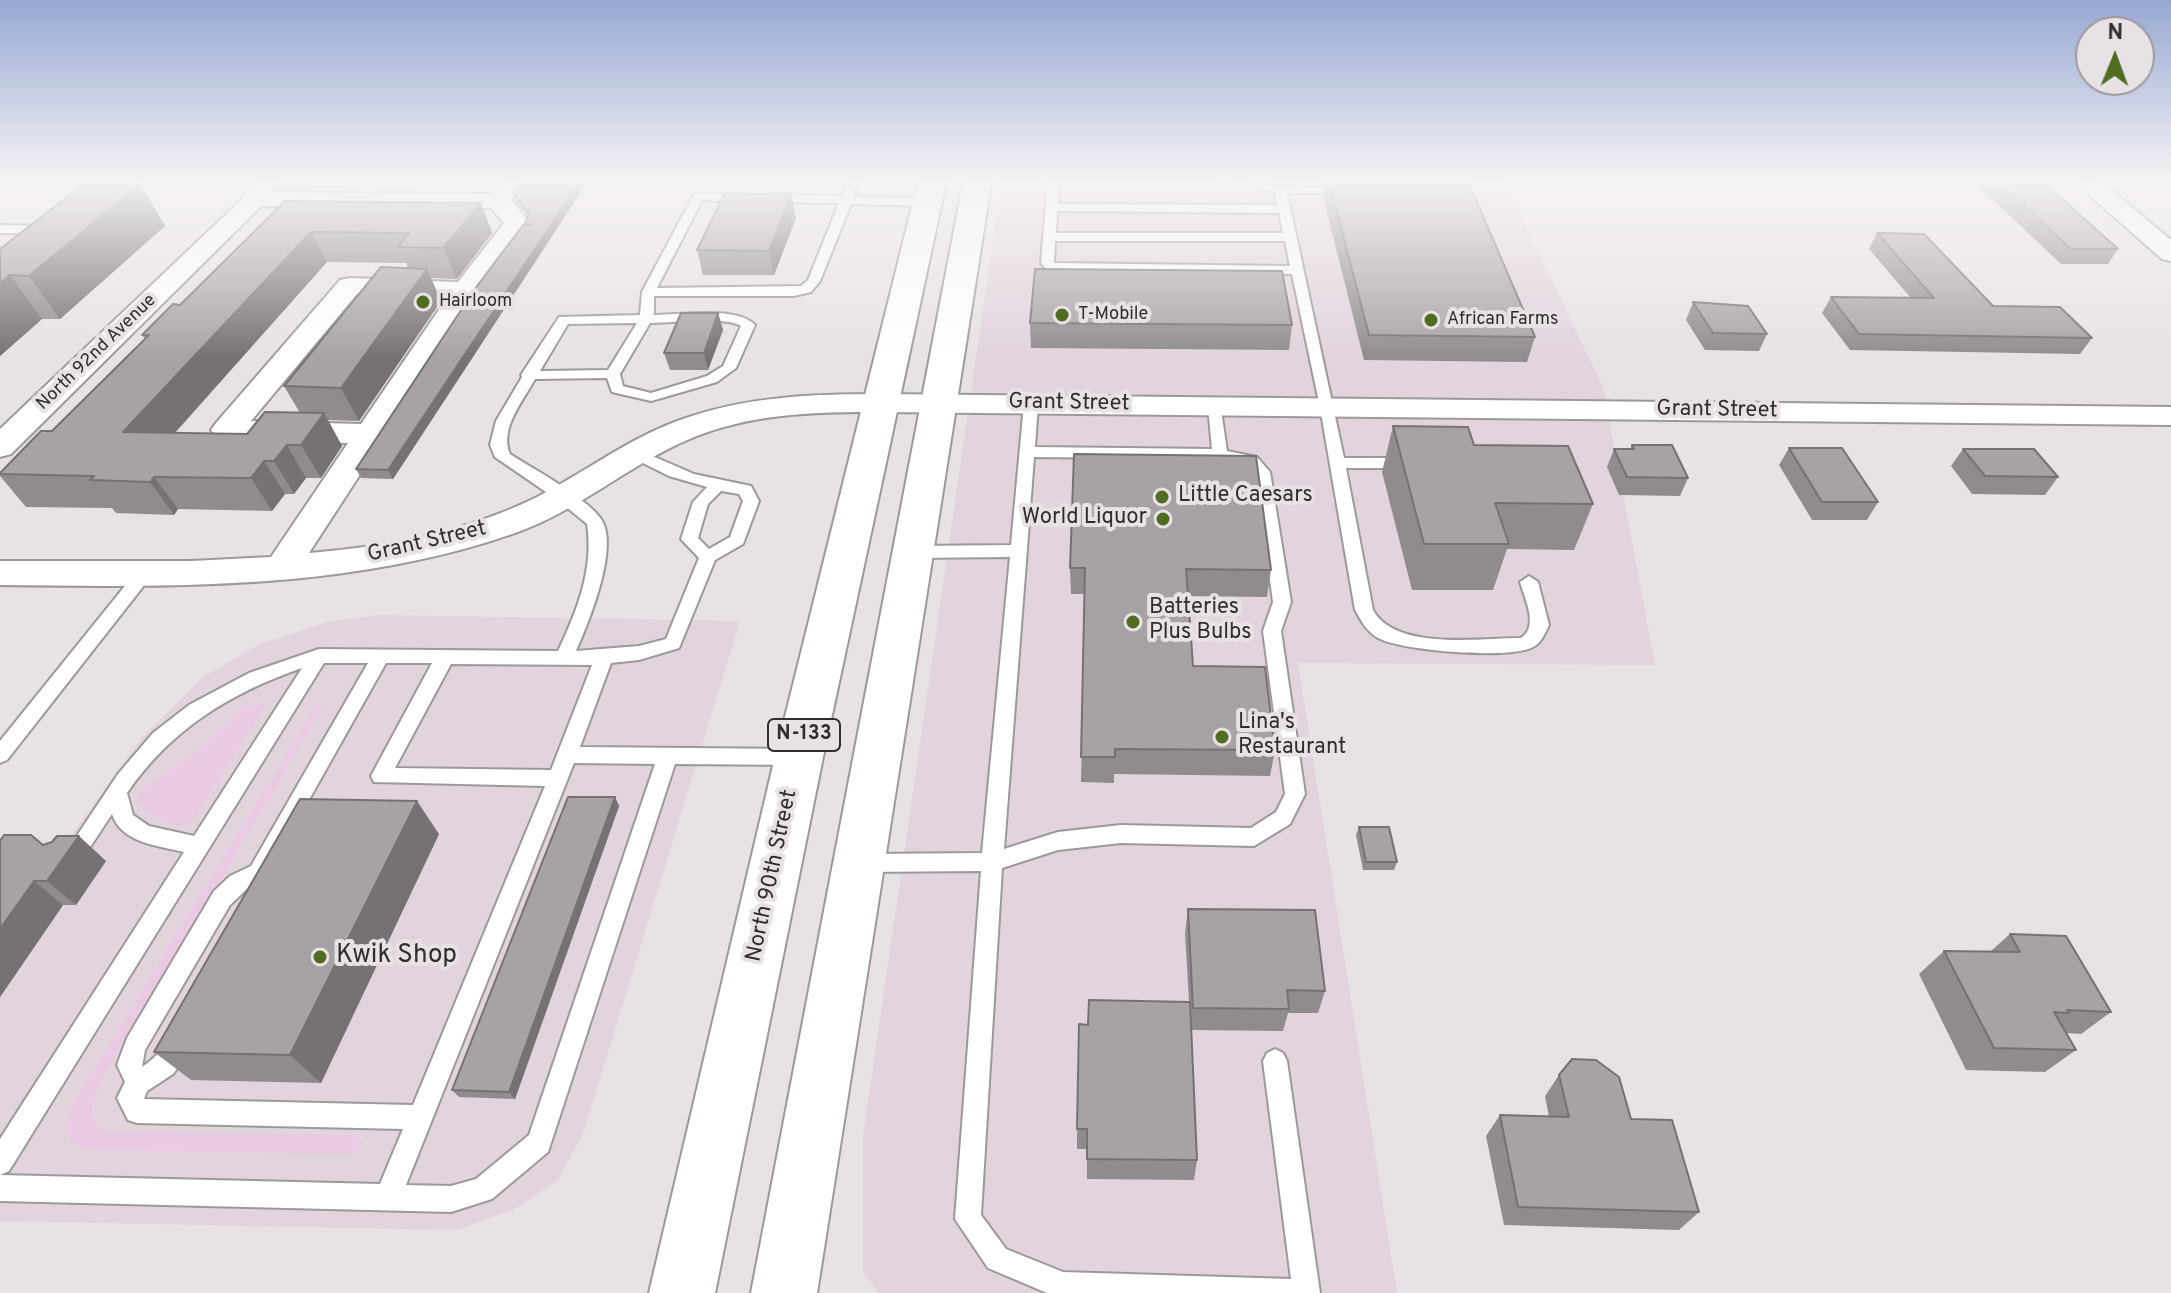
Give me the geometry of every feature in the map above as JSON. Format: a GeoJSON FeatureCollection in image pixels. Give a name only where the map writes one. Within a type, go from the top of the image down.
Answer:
{"type":"FeatureCollection","features":[{"type":"Feature","properties":{"kind":"main road","name":"North 90th Street"},"geometry":{"type":"LineString","coordinates":[[682,1293],[799,757],[919,238]]}},
{"type":"Feature","properties":{"kind":"main road"},"geometry":{"type":"LineString","coordinates":[[784,1293],[968,238]]}},
{"type":"Feature","properties":{"kind":"street","name":"North 92nd Avenue"},"geometry":{"type":"LineString","coordinates":[[0,447],[210,238]]}},
{"type":"Feature","properties":{"kind":"street"},"geometry":{"type":"LineString","coordinates":[[280,570],[466,290],[505,238]]}},
{"type":"Feature","properties":{"kind":"street"},"geometry":{"type":"LineString","coordinates":[[2154,238],[2171,253]]}},
{"type":"Feature","properties":{"kind":"street"},"geometry":{"type":"LineString","coordinates":[[373,434],[227,430],[350,286],[466,290]]}},
{"type":"Feature","properties":{"kind":"street","name":"Grant Street"},"geometry":{"type":"LineString","coordinates":[[0,573],[143,575],[280,570],[357,559],[503,525],[565,497],[636,454],[690,427],[747,411],[800,404],[2171,416]]}},
{"type":"Feature","properties":{"kind":"lane"},"geometry":{"type":"LineString","coordinates":[[34,247],[43,238]]}},
{"type":"Feature","properties":{"kind":"lane"},"geometry":{"type":"LineString","coordinates":[[564,658],[581,621],[598,532],[595,522],[565,497],[503,457],[498,445],[503,421],[564,320],[647,317],[740,319],[748,325],[729,368],[712,379],[651,397],[617,389],[613,374],[647,317],[648,292],[676,238]]}},
{"type":"Feature","properties":{"kind":"lane"},"geometry":{"type":"LineString","coordinates":[[648,292],[794,292],[806,289],[814,281],[832,238]]}},
{"type":"Feature","properties":{"kind":"lane"},"geometry":{"type":"LineString","coordinates":[[1049,238],[1047,263],[1051,267],[1297,270]]}},
{"type":"Feature","properties":{"kind":"lane"},"geometry":{"type":"LineString","coordinates":[[1290,238],[1327,407],[1364,610],[1374,626],[1392,637],[1421,644],[1524,644],[1534,638],[1540,625],[1529,582]]}},
{"type":"Feature","properties":{"kind":"lane"},"geometry":{"type":"LineString","coordinates":[[528,375],[613,374]]}},
{"type":"Feature","properties":{"kind":"lane"},"geometry":{"type":"LineString","coordinates":[[1031,404],[992,862],[968,1219],[997,1259],[1063,1290],[1306,1293],[1275,1061]]}},
{"type":"Feature","properties":{"kind":"lane"},"geometry":{"type":"LineString","coordinates":[[1215,406],[1220,454]]}},
{"type":"Feature","properties":{"kind":"lane"},"geometry":{"type":"LineString","coordinates":[[859,863],[992,862],[1058,841],[1121,834],[1254,837],[1283,818],[1295,794],[1272,631],[1282,602],[1264,475],[1252,460],[1220,454],[1027,452]]}},
{"type":"Feature","properties":{"kind":"lane"},"geometry":{"type":"LineString","coordinates":[[72,858],[160,738],[193,713],[251,678],[319,656],[599,658],[639,653],[673,643],[708,557],[737,540],[751,501],[745,490],[717,486],[657,467],[636,454]]}},
{"type":"Feature","properties":{"kind":"lane"},"geometry":{"type":"LineString","coordinates":[[1337,463],[1426,463]]}},
{"type":"Feature","properties":{"kind":"lane"},"geometry":{"type":"LineString","coordinates":[[708,557],[689,539],[701,502],[717,486]]}},
{"type":"Feature","properties":{"kind":"lane"},"geometry":{"type":"LineString","coordinates":[[913,552],[1019,551]]}},
{"type":"Feature","properties":{"kind":"lane"},"geometry":{"type":"LineString","coordinates":[[0,755],[143,575]]}},
{"type":"Feature","properties":{"kind":"lane"},"geometry":{"type":"LineString","coordinates":[[0,1162],[319,656]]}},
{"type":"Feature","properties":{"kind":"lane"},"geometry":{"type":"LineString","coordinates":[[138,1083],[129,1065],[135,1046],[222,898],[238,883],[258,872],[381,656]]}},
{"type":"Feature","properties":{"kind":"lane"},"geometry":{"type":"LineString","coordinates":[[445,657],[381,776],[557,778]]}},
{"type":"Feature","properties":{"kind":"lane"},"geometry":{"type":"LineString","coordinates":[[388,1197],[567,755],[604,658],[599,658]]}},
{"type":"Feature","properties":{"kind":"lane"},"geometry":{"type":"LineString","coordinates":[[567,755],[799,757]]}},
{"type":"Feature","properties":{"kind":"lane"},"geometry":{"type":"LineString","coordinates":[[0,1188],[451,1199],[483,1190],[539,1143],[668,755]]}},
{"type":"Feature","properties":{"kind":"lane"},"geometry":{"type":"LineString","coordinates":[[117,794],[124,820],[144,834],[199,846]]}},
{"type":"Feature","properties":{"kind":"lane"},"geometry":{"type":"LineString","coordinates":[[258,872],[266,883],[266,898]]}},
{"type":"Feature","properties":{"kind":"lane"},"geometry":{"type":"LineString","coordinates":[[197,1020],[182,1047],[165,1066],[138,1083],[129,1098],[137,1111],[420,1117]]}},
{"type":"Feature","properties":{"kind":"shaded area"},"geometry":{"type":"Polygon","coordinates":[[[993,238],[1532,238],[1603,387],[1655,665],[1298,663],[1397,1293],[879,1293],[863,1271],[863,1136],[993,238]]]}},
{"type":"Feature","properties":{"kind":"shaded area"},"geometry":{"type":"Polygon","coordinates":[[[380,615],[740,621],[584,1131],[558,1180],[515,1209],[457,1230],[0,1221],[0,935],[140,740],[203,677],[260,644],[327,622],[380,615]]]}},
{"type":"Feature","properties":{"kind":"shaded area"},"geometry":{"type":"Polygon","coordinates":[[[258,703],[266,705],[191,823],[168,823],[137,801],[139,793],[206,744],[244,708],[258,703]]]}},
{"type":"Feature","properties":{"kind":"shaded area"},"geometry":{"type":"Polygon","coordinates":[[[317,704],[324,706],[99,1084],[91,1109],[97,1127],[111,1133],[355,1135],[361,1144],[351,1154],[93,1150],[82,1147],[66,1134],[65,1127],[74,1102],[317,704]]]}},
{"type":"Feature","properties":{"kind":"building"},"geometry":{"type":"Polygon","coordinates":[[[14,238],[74,238],[29,276],[10,275],[0,284],[0,249],[14,238]]]}},
{"type":"Feature","properties":{"kind":"building"},"geometry":{"type":"Polygon","coordinates":[[[247,238],[305,238],[123,432],[247,434],[265,412],[324,413],[301,445],[287,445],[274,461],[264,461],[251,478],[154,477],[150,482],[90,480],[94,476],[0,474],[41,431],[52,431],[149,335],[142,335],[173,304],[180,305],[247,238]]]}},
{"type":"Feature","properties":{"kind":"building"},"geometry":{"type":"Polygon","coordinates":[[[405,238],[451,238],[443,248],[398,247],[405,238]]]}},
{"type":"Feature","properties":{"kind":"building"},"geometry":{"type":"Polygon","coordinates":[[[513,238],[542,238],[388,470],[356,469],[477,286],[513,238]]]}},
{"type":"Feature","properties":{"kind":"building"},"geometry":{"type":"Polygon","coordinates":[[[703,238],[774,238],[769,251],[697,250],[703,238]]]}},
{"type":"Feature","properties":{"kind":"building"},"geometry":{"type":"Polygon","coordinates":[[[1344,238],[1493,238],[1535,337],[1369,335],[1344,238]]]}},
{"type":"Feature","properties":{"kind":"building"},"geometry":{"type":"Polygon","coordinates":[[[1882,238],[1928,238],[1993,306],[2060,307],[2092,338],[1859,334],[1831,297],[1934,298],[1882,238]]]}},
{"type":"Feature","properties":{"kind":"building"},"geometry":{"type":"Polygon","coordinates":[[[2059,238],[2106,238],[2118,249],[2071,249],[2059,238]]]}},
{"type":"Feature","properties":{"kind":"building"},"geometry":{"type":"Polygon","coordinates":[[[381,267],[427,269],[341,388],[284,386],[381,267]]]}},
{"type":"Feature","properties":{"kind":"building"},"geometry":{"type":"Polygon","coordinates":[[[1035,269],[1282,271],[1292,325],[1030,323],[1035,269]]]}},
{"type":"Feature","properties":{"kind":"building"},"geometry":{"type":"Polygon","coordinates":[[[1693,302],[1748,306],[1767,334],[1713,333],[1693,302]]]}},
{"type":"Feature","properties":{"kind":"building"},"geometry":{"type":"Polygon","coordinates":[[[681,313],[718,313],[704,353],[664,353],[681,313]]]}},
{"type":"Feature","properties":{"kind":"building"},"geometry":{"type":"Polygon","coordinates":[[[1393,426],[1468,427],[1474,445],[1568,446],[1593,504],[1495,503],[1509,544],[1424,544],[1393,426]]]}},
{"type":"Feature","properties":{"kind":"building"},"geometry":{"type":"Polygon","coordinates":[[[1632,445],[1672,445],[1688,478],[1627,477],[1614,449],[1634,449],[1632,445]]]}},
{"type":"Feature","properties":{"kind":"building"},"geometry":{"type":"Polygon","coordinates":[[[1789,448],[1842,448],[1878,502],[1822,502],[1789,448]]]}},
{"type":"Feature","properties":{"kind":"building"},"geometry":{"type":"Polygon","coordinates":[[[1963,449],[2034,449],[2058,477],[1985,476],[1963,449]]]}},
{"type":"Feature","properties":{"kind":"building"},"geometry":{"type":"Polygon","coordinates":[[[1074,454],[1256,456],[1271,570],[1186,569],[1193,666],[1265,667],[1275,750],[1115,749],[1115,757],[1081,757],[1085,568],[1070,568],[1074,454]]]}},
{"type":"Feature","properties":{"kind":"building"},"geometry":{"type":"Polygon","coordinates":[[[568,797],[615,797],[509,1092],[452,1090],[568,797]]]}},
{"type":"Feature","properties":{"kind":"building"},"geometry":{"type":"Polygon","coordinates":[[[300,799],[417,801],[290,1055],[154,1052],[300,799]]]}},
{"type":"Feature","properties":{"kind":"building"},"geometry":{"type":"Polygon","coordinates":[[[1359,827],[1389,827],[1397,862],[1366,862],[1359,827]]]}},
{"type":"Feature","properties":{"kind":"building"},"geometry":{"type":"Polygon","coordinates":[[[4,835],[31,835],[43,845],[57,836],[79,836],[47,881],[34,881],[0,929],[0,841],[4,835]]]}},
{"type":"Feature","properties":{"kind":"building"},"geometry":{"type":"Polygon","coordinates":[[[1188,909],[1315,910],[1325,991],[1287,990],[1289,1009],[1193,1008],[1188,909]]]}},
{"type":"Feature","properties":{"kind":"building"},"geometry":{"type":"Polygon","coordinates":[[[2010,934],[2066,936],[2111,1012],[2054,1012],[2076,1050],[1994,1048],[1944,951],[2020,952],[2010,934]]]}},
{"type":"Feature","properties":{"kind":"building"},"geometry":{"type":"Polygon","coordinates":[[[1089,1000],[1190,1002],[1197,1160],[1087,1159],[1087,1129],[1077,1129],[1079,1024],[1088,1025],[1089,1000]]]}},
{"type":"Feature","properties":{"kind":"building"},"geometry":{"type":"Polygon","coordinates":[[[1572,1059],[1596,1060],[1619,1077],[1631,1119],[1672,1120],[1699,1212],[1518,1207],[1500,1115],[1569,1117],[1559,1075],[1572,1059]]]}},
{"type":"Feature","properties":{"kind":"place","name":"Hairloom"},"geometry":{"type":"Point","coordinates":[423,302]}},
{"type":"Feature","properties":{"kind":"place","name":"T-Mobile"},"geometry":{"type":"Point","coordinates":[1062,315]}},
{"type":"Feature","properties":{"kind":"place","name":"African Farms"},"geometry":{"type":"Point","coordinates":[1431,320]}},
{"type":"Feature","properties":{"kind":"place","name":"Little Caesars"},"geometry":{"type":"Point","coordinates":[1162,497]}},
{"type":"Feature","properties":{"kind":"place","name":"World Liquor"},"geometry":{"type":"Point","coordinates":[1163,519]}},
{"type":"Feature","properties":{"kind":"place","name":"Batteries Plus Bulbs"},"geometry":{"type":"Point","coordinates":[1133,622]}},
{"type":"Feature","properties":{"kind":"place","name":"Lina's Restaurant"},"geometry":{"type":"Point","coordinates":[1222,737]}},
{"type":"Feature","properties":{"kind":"place","name":"Kwik Shop"},"geometry":{"type":"Point","coordinates":[320,957]}}]}
